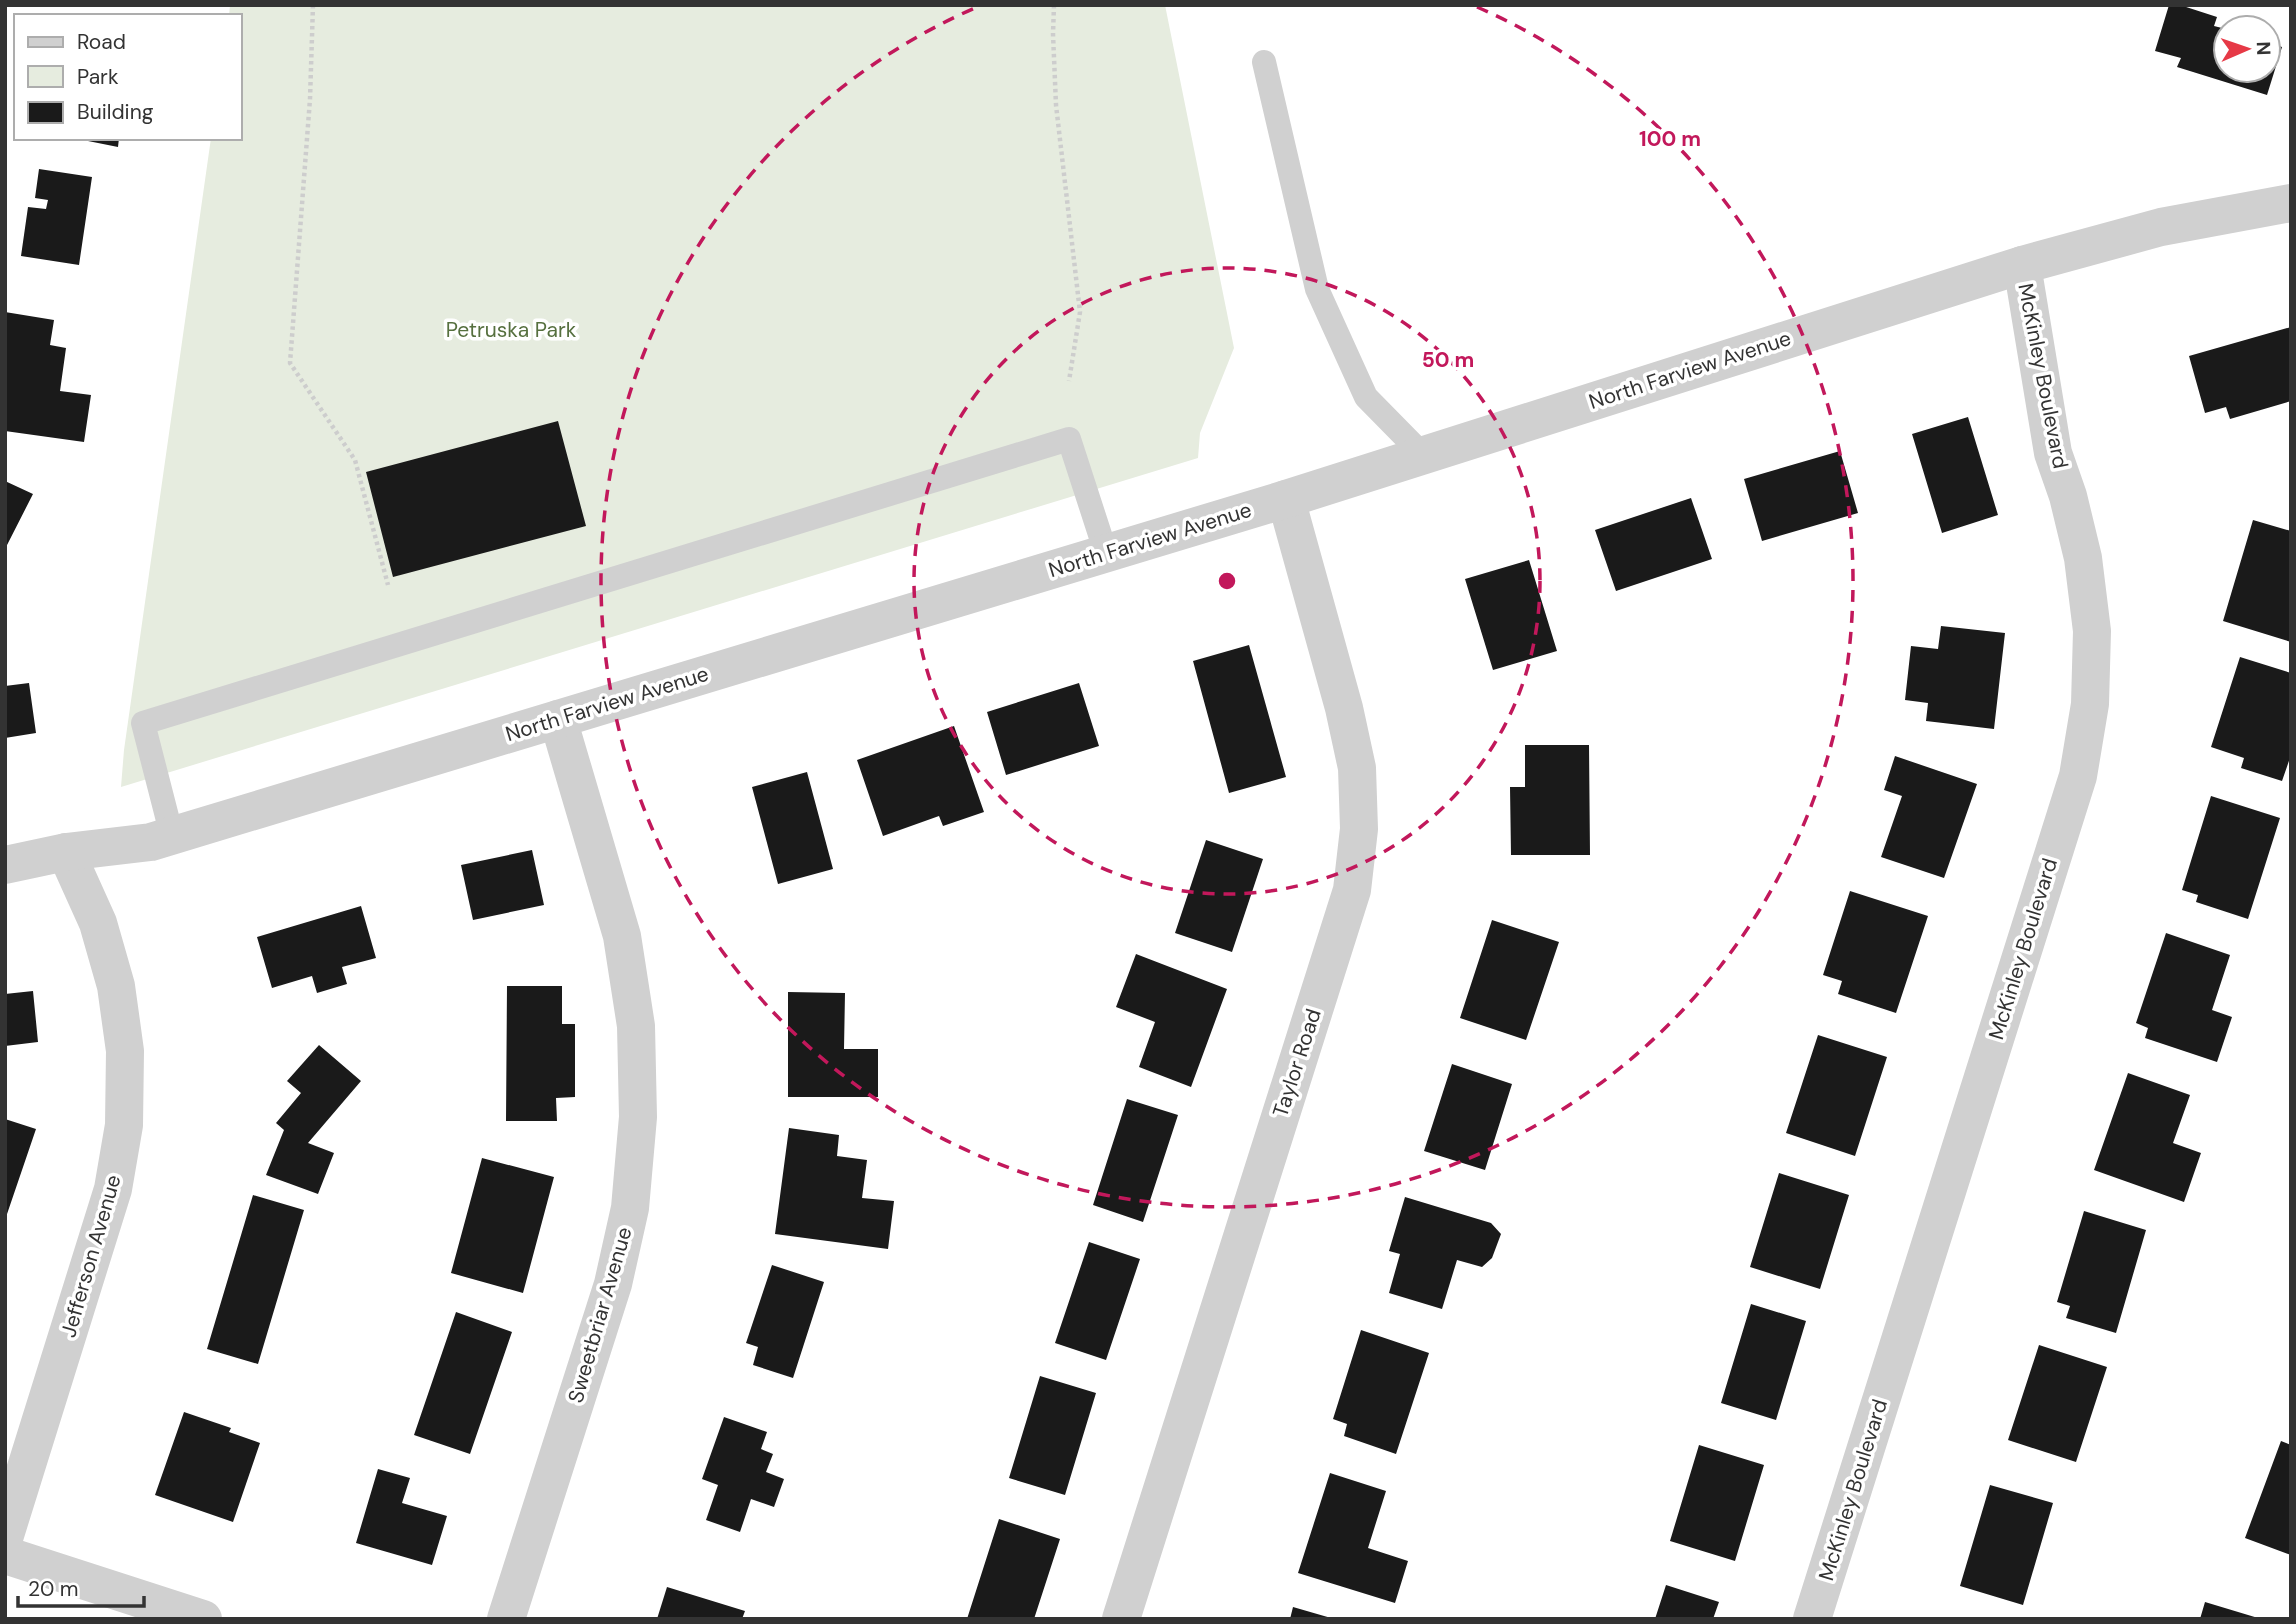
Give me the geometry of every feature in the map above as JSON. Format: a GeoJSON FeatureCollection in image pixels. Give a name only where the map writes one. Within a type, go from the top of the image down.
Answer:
{"type":"FeatureCollection","features":[{"type":"Feature","properties":{"kind":"street","name":"North Farview Avenue"},"geometry":{"type":"LineString","coordinates":[[5,865],[66,852],[151,842],[172,836],[1286,499],[2022,265],[2161,227],[2291,203]]}},
{"type":"Feature","properties":{"kind":"street","name":"McKinley Boulevard"},"geometry":{"type":"LineString","coordinates":[[1812,1619],[2078,776],[2090,704],[2092,631],[2083,558],[2068,496],[2053,453],[2022,265]]}},
{"type":"Feature","properties":{"kind":"street","name":"Taylor Road"},"geometry":{"type":"LineString","coordinates":[[1121,1619],[1352,890],[1359,829],[1357,768],[1344,708],[1286,499]]}},
{"type":"Feature","properties":{"kind":"street","name":"Sweetbriar Avenue"},"geometry":{"type":"LineString","coordinates":[[506,1619],[613,1284],[630,1208],[638,1117],[636,1026],[622,936],[558,719]]}},
{"type":"Feature","properties":{"kind":"street","name":"Jefferson Avenue"},"geometry":{"type":"LineString","coordinates":[[5,1535],[113,1189],[124,1125],[125,1051],[116,986],[98,923],[66,852]]}},
{"type":"Feature","properties":{"kind":"street"},"geometry":{"type":"LineString","coordinates":[[5,1555],[203,1619]]}},
{"type":"Feature","properties":{"kind":"lane"},"geometry":{"type":"LineString","coordinates":[[1264,62],[1317,289],[1366,397],[1423,455]]}},
{"type":"Feature","properties":{"kind":"lane"},"geometry":{"type":"LineString","coordinates":[[172,836],[143,723],[1069,439],[1106,553]]}},
{"type":"Feature","properties":{"kind":"path"},"geometry":{"type":"LineString","coordinates":[[313,5],[310,99],[290,363],[355,460],[388,585]]}},
{"type":"Feature","properties":{"kind":"path"},"geometry":{"type":"LineString","coordinates":[[1054,5],[1056,105],[1080,312],[1069,381]]}},
{"type":"Feature","properties":{"kind":"green space","name":"Petruska Park"},"geometry":{"type":"Polygon","coordinates":[[[230,5],[1165,5],[1234,348],[1200,433],[1198,458],[121,787],[124,750],[211,140],[242,140],[242,14],[229,14],[230,5]]]}},
{"type":"Feature","properties":{"kind":"building"},"geometry":{"type":"Polygon","coordinates":[[[2169,5],[2180,5],[2212,15],[2212,78],[2177,67],[2181,58],[2155,51],[2169,5]]]}},
{"type":"Feature","properties":{"kind":"building"},"geometry":{"type":"Polygon","coordinates":[[[2232,84],[2270,84],[2267,95],[2232,84]]]}},
{"type":"Feature","properties":{"kind":"building"},"geometry":{"type":"Polygon","coordinates":[[[83,140],[119,140],[118,147],[83,140]]]}},
{"type":"Feature","properties":{"kind":"building"},"geometry":{"type":"Polygon","coordinates":[[[39,169],[92,177],[79,265],[21,256],[28,207],[46,209],[48,200],[35,198],[39,169]]]}},
{"type":"Feature","properties":{"kind":"building"},"geometry":{"type":"Polygon","coordinates":[[[5,312],[54,320],[50,345],[66,348],[60,391],[91,395],[84,442],[5,431],[5,312]]]}},
{"type":"Feature","properties":{"kind":"building"},"geometry":{"type":"Polygon","coordinates":[[[2291,327],[2291,401],[2230,419],[2226,407],[2205,413],[2189,356],[2291,327]]]}},
{"type":"Feature","properties":{"kind":"building"},"geometry":{"type":"Polygon","coordinates":[[[1968,417],[1998,515],[1942,533],[1912,434],[1968,417]]]}},
{"type":"Feature","properties":{"kind":"building"},"geometry":{"type":"Polygon","coordinates":[[[558,421],[586,526],[393,577],[366,472],[558,421]]]}},
{"type":"Feature","properties":{"kind":"building"},"geometry":{"type":"Polygon","coordinates":[[[1840,451],[1858,513],[1762,541],[1744,479],[1840,451]]]}},
{"type":"Feature","properties":{"kind":"building"},"geometry":{"type":"Polygon","coordinates":[[[5,481],[33,494],[5,549],[5,481]]]}},
{"type":"Feature","properties":{"kind":"building"},"geometry":{"type":"Polygon","coordinates":[[[1691,498],[1712,559],[1616,591],[1595,530],[1691,498]]]}},
{"type":"Feature","properties":{"kind":"building"},"geometry":{"type":"Polygon","coordinates":[[[2253,520],[2291,531],[2291,642],[2223,621],[2253,520]]]}},
{"type":"Feature","properties":{"kind":"building"},"geometry":{"type":"Polygon","coordinates":[[[1529,560],[1557,651],[1493,670],[1465,579],[1529,560]]]}},
{"type":"Feature","properties":{"kind":"building"},"geometry":{"type":"Polygon","coordinates":[[[1941,626],[2005,633],[1994,729],[1926,721],[1928,703],[1905,700],[1911,646],[1938,649],[1941,626]]]}},
{"type":"Feature","properties":{"kind":"building"},"geometry":{"type":"Polygon","coordinates":[[[1249,645],[1286,777],[1229,793],[1193,661],[1249,645]]]}},
{"type":"Feature","properties":{"kind":"building"},"geometry":{"type":"Polygon","coordinates":[[[2240,657],[2291,673],[2291,755],[2282,781],[2241,768],[2244,758],[2211,747],[2240,657]]]}},
{"type":"Feature","properties":{"kind":"building"},"geometry":{"type":"Polygon","coordinates":[[[29,683],[36,733],[5,738],[5,686],[29,683]]]}},
{"type":"Feature","properties":{"kind":"building"},"geometry":{"type":"Polygon","coordinates":[[[1079,683],[1099,746],[1006,775],[987,712],[1079,683]]]}},
{"type":"Feature","properties":{"kind":"building"},"geometry":{"type":"Polygon","coordinates":[[[954,726],[984,812],[943,826],[939,816],[883,836],[857,760],[954,726]]]}},
{"type":"Feature","properties":{"kind":"building"},"geometry":{"type":"Polygon","coordinates":[[[1525,745],[1589,745],[1590,855],[1511,855],[1510,787],[1525,787],[1525,745]]]}},
{"type":"Feature","properties":{"kind":"building"},"geometry":{"type":"Polygon","coordinates":[[[1895,756],[1977,784],[1944,878],[1881,857],[1902,796],[1884,790],[1895,756]]]}},
{"type":"Feature","properties":{"kind":"building"},"geometry":{"type":"Polygon","coordinates":[[[807,772],[833,869],[778,884],[752,787],[807,772]]]}},
{"type":"Feature","properties":{"kind":"building"},"geometry":{"type":"Polygon","coordinates":[[[2211,796],[2280,818],[2248,919],[2196,902],[2198,895],[2182,890],[2211,796]]]}},
{"type":"Feature","properties":{"kind":"building"},"geometry":{"type":"Polygon","coordinates":[[[1206,840],[1263,859],[1232,952],[1175,933],[1206,840]]]}},
{"type":"Feature","properties":{"kind":"building"},"geometry":{"type":"Polygon","coordinates":[[[532,850],[544,905],[473,920],[461,865],[532,850]]]}},
{"type":"Feature","properties":{"kind":"building"},"geometry":{"type":"Polygon","coordinates":[[[1850,891],[1928,916],[1896,1013],[1838,994],[1842,981],[1823,975],[1850,891]]]}},
{"type":"Feature","properties":{"kind":"building"},"geometry":{"type":"Polygon","coordinates":[[[361,906],[376,958],[342,967],[347,984],[317,993],[312,976],[272,988],[257,937],[361,906]]]}},
{"type":"Feature","properties":{"kind":"building"},"geometry":{"type":"Polygon","coordinates":[[[1492,920],[1559,942],[1526,1040],[1460,1018],[1492,920]]]}},
{"type":"Feature","properties":{"kind":"building"},"geometry":{"type":"Polygon","coordinates":[[[2166,933],[2230,955],[2212,1010],[2232,1017],[2217,1062],[2145,1038],[2148,1028],[2136,1023],[2166,933]]]}},
{"type":"Feature","properties":{"kind":"building"},"geometry":{"type":"Polygon","coordinates":[[[1136,954],[1227,989],[1191,1087],[1139,1067],[1155,1022],[1116,1007],[1136,954]]]}},
{"type":"Feature","properties":{"kind":"building"},"geometry":{"type":"Polygon","coordinates":[[[507,986],[562,986],[562,1024],[575,1024],[575,1097],[556,1098],[557,1121],[506,1121],[507,986]]]}},
{"type":"Feature","properties":{"kind":"building"},"geometry":{"type":"Polygon","coordinates":[[[33,991],[38,1042],[5,1046],[5,994],[33,991]]]}},
{"type":"Feature","properties":{"kind":"building"},"geometry":{"type":"Polygon","coordinates":[[[788,992],[845,993],[844,1049],[878,1049],[878,1097],[788,1097],[788,992]]]}},
{"type":"Feature","properties":{"kind":"building"},"geometry":{"type":"Polygon","coordinates":[[[1818,1035],[1887,1057],[1855,1156],[1786,1133],[1818,1035]]]}},
{"type":"Feature","properties":{"kind":"building"},"geometry":{"type":"Polygon","coordinates":[[[319,1045],[361,1081],[308,1143],[334,1153],[318,1194],[266,1175],[284,1130],[276,1123],[301,1093],[287,1081],[319,1045]]]}},
{"type":"Feature","properties":{"kind":"building"},"geometry":{"type":"Polygon","coordinates":[[[1452,1064],[1512,1084],[1485,1170],[1424,1151],[1452,1064]]]}},
{"type":"Feature","properties":{"kind":"building"},"geometry":{"type":"Polygon","coordinates":[[[2128,1073],[2190,1095],[2173,1143],[2201,1153],[2184,1202],[2094,1170],[2128,1073]]]}},
{"type":"Feature","properties":{"kind":"building"},"geometry":{"type":"Polygon","coordinates":[[[1127,1099],[1178,1115],[1143,1222],[1093,1205],[1127,1099]]]}},
{"type":"Feature","properties":{"kind":"building"},"geometry":{"type":"Polygon","coordinates":[[[5,1119],[36,1129],[6,1217],[5,1217],[5,1119]]]}},
{"type":"Feature","properties":{"kind":"building"},"geometry":{"type":"Polygon","coordinates":[[[789,1128],[839,1135],[837,1156],[867,1160],[862,1198],[894,1201],[888,1249],[775,1234],[789,1128]]]}},
{"type":"Feature","properties":{"kind":"building"},"geometry":{"type":"Polygon","coordinates":[[[482,1158],[554,1177],[523,1293],[451,1273],[482,1158]]]}},
{"type":"Feature","properties":{"kind":"building"},"geometry":{"type":"Polygon","coordinates":[[[1779,1173],[1849,1195],[1820,1289],[1750,1267],[1779,1173]]]}},
{"type":"Feature","properties":{"kind":"building"},"geometry":{"type":"Polygon","coordinates":[[[253,1195],[304,1210],[258,1364],[207,1349],[253,1195]]]}},
{"type":"Feature","properties":{"kind":"building"},"geometry":{"type":"Polygon","coordinates":[[[1405,1197],[1491,1223],[1501,1234],[1492,1258],[1482,1267],[1457,1260],[1442,1309],[1389,1293],[1400,1254],[1389,1251],[1405,1197]]]}},
{"type":"Feature","properties":{"kind":"building"},"geometry":{"type":"Polygon","coordinates":[[[2084,1211],[2146,1230],[2116,1333],[2066,1318],[2070,1306],[2057,1302],[2084,1211]]]}},
{"type":"Feature","properties":{"kind":"building"},"geometry":{"type":"Polygon","coordinates":[[[1089,1242],[1140,1259],[1106,1360],[1055,1343],[1089,1242]]]}},
{"type":"Feature","properties":{"kind":"building"},"geometry":{"type":"Polygon","coordinates":[[[772,1265],[824,1282],[793,1378],[753,1365],[758,1347],[746,1343],[772,1265]]]}},
{"type":"Feature","properties":{"kind":"building"},"geometry":{"type":"Polygon","coordinates":[[[1751,1304],[1806,1321],[1776,1420],[1721,1403],[1751,1304]]]}},
{"type":"Feature","properties":{"kind":"building"},"geometry":{"type":"Polygon","coordinates":[[[456,1312],[512,1332],[470,1454],[414,1435],[456,1312]]]}},
{"type":"Feature","properties":{"kind":"building"},"geometry":{"type":"Polygon","coordinates":[[[1361,1330],[1429,1353],[1396,1454],[1344,1436],[1347,1424],[1333,1419],[1361,1330]]]}},
{"type":"Feature","properties":{"kind":"building"},"geometry":{"type":"Polygon","coordinates":[[[2039,1345],[2107,1367],[2076,1462],[2008,1440],[2039,1345]]]}},
{"type":"Feature","properties":{"kind":"building"},"geometry":{"type":"Polygon","coordinates":[[[1040,1376],[1096,1393],[1065,1495],[1009,1478],[1040,1376]]]}},
{"type":"Feature","properties":{"kind":"building"},"geometry":{"type":"Polygon","coordinates":[[[184,1412],[231,1428],[229,1432],[260,1443],[233,1522],[155,1495],[184,1412]]]}},
{"type":"Feature","properties":{"kind":"building"},"geometry":{"type":"Polygon","coordinates":[[[724,1417],[767,1432],[761,1449],[773,1454],[766,1472],[784,1479],[774,1507],[751,1499],[740,1532],[706,1520],[718,1485],[702,1479],[724,1417]]]}},
{"type":"Feature","properties":{"kind":"building"},"geometry":{"type":"Polygon","coordinates":[[[2281,1441],[2291,1445],[2291,1555],[2245,1538],[2281,1441]]]}},
{"type":"Feature","properties":{"kind":"building"},"geometry":{"type":"Polygon","coordinates":[[[1699,1445],[1764,1465],[1735,1561],[1670,1541],[1699,1445]]]}},
{"type":"Feature","properties":{"kind":"building"},"geometry":{"type":"Polygon","coordinates":[[[378,1469],[410,1478],[402,1503],[447,1516],[432,1565],[356,1543],[378,1469]]]}},
{"type":"Feature","properties":{"kind":"building"},"geometry":{"type":"Polygon","coordinates":[[[1330,1473],[1386,1491],[1368,1548],[1408,1561],[1395,1603],[1298,1573],[1330,1473]]]}},
{"type":"Feature","properties":{"kind":"building"},"geometry":{"type":"Polygon","coordinates":[[[1990,1485],[2053,1503],[2023,1605],[1960,1586],[1990,1485]]]}},
{"type":"Feature","properties":{"kind":"building"},"geometry":{"type":"Polygon","coordinates":[[[999,1519],[1060,1539],[1034,1619],[967,1619],[999,1519]]]}},
{"type":"Feature","properties":{"kind":"building"},"geometry":{"type":"Polygon","coordinates":[[[1666,1585],[1719,1602],[1713,1619],[1655,1619],[1666,1585]]]}},
{"type":"Feature","properties":{"kind":"building"},"geometry":{"type":"Polygon","coordinates":[[[667,1587],[745,1611],[742,1619],[657,1619],[667,1587]]]}},
{"type":"Feature","properties":{"kind":"building"},"geometry":{"type":"Polygon","coordinates":[[[2205,1602],[2258,1618],[2258,1619],[2200,1619],[2205,1602]]]}},
{"type":"Feature","properties":{"kind":"building"},"geometry":{"type":"Polygon","coordinates":[[[1293,1607],[1331,1618],[1331,1619],[1290,1619],[1293,1607]]]}}]}
